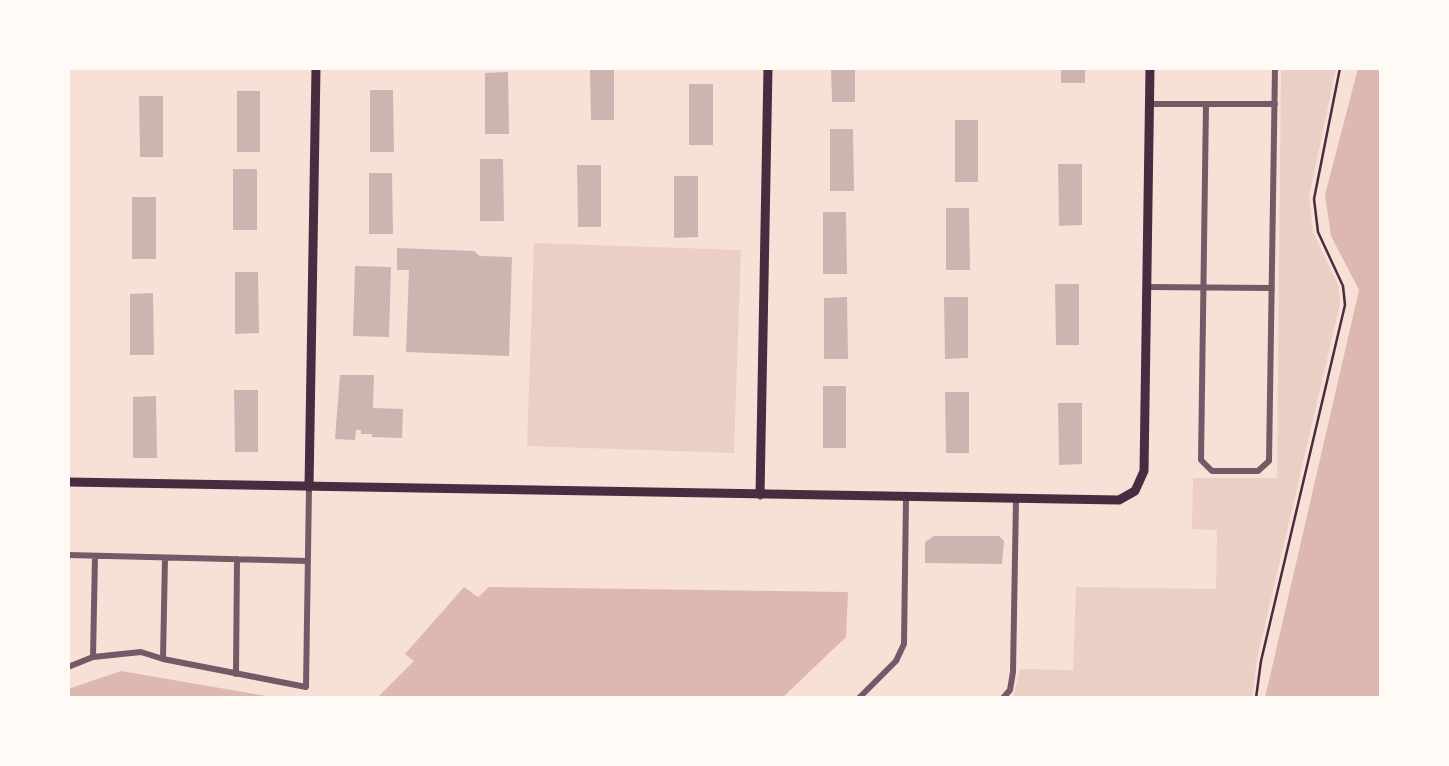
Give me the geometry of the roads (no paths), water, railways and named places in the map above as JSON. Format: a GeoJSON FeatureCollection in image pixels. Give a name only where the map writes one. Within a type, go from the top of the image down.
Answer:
{"type":"FeatureCollection","features":[{"type":"Feature","properties":{"kind":"main road"},"geometry":{"type":"LineString","coordinates":[[310,486],[316,68]]}},
{"type":"Feature","properties":{"kind":"main road"},"geometry":{"type":"LineString","coordinates":[[760,495],[768,68]]}},
{"type":"Feature","properties":{"kind":"main road"},"geometry":{"type":"LineString","coordinates":[[68,482],[1016,500],[1112,501],[1132,494],[1144,470],[1150,68]]}},
{"type":"Feature","properties":{"kind":"street"},"geometry":{"type":"LineString","coordinates":[[1206,104],[1201,460],[1212,471],[1258,471],[1270,462],[1275,68]]}},
{"type":"Feature","properties":{"kind":"street"},"geometry":{"type":"LineString","coordinates":[[1149,104],[1275,104]]}},
{"type":"Feature","properties":{"kind":"street"},"geometry":{"type":"LineString","coordinates":[[1146,288],[1272,288]]}},
{"type":"Feature","properties":{"kind":"street"},"geometry":{"type":"LineString","coordinates":[[68,667],[94,657],[142,652],[306,687],[310,486]]}},
{"type":"Feature","properties":{"kind":"street"},"geometry":{"type":"LineString","coordinates":[[859,698],[896,661],[904,644],[906,498]]}},
{"type":"Feature","properties":{"kind":"street"},"geometry":{"type":"LineString","coordinates":[[1003,698],[1010,690],[1013,672],[1016,500]]}},
{"type":"Feature","properties":{"kind":"street"},"geometry":{"type":"LineString","coordinates":[[68,556],[308,561]]}},
{"type":"Feature","properties":{"kind":"street"},"geometry":{"type":"LineString","coordinates":[[94,657],[95,556]]}},
{"type":"Feature","properties":{"kind":"street"},"geometry":{"type":"LineString","coordinates":[[164,659],[165,558]]}},
{"type":"Feature","properties":{"kind":"street"},"geometry":{"type":"LineString","coordinates":[[236,674],[237,559]]}}]}
